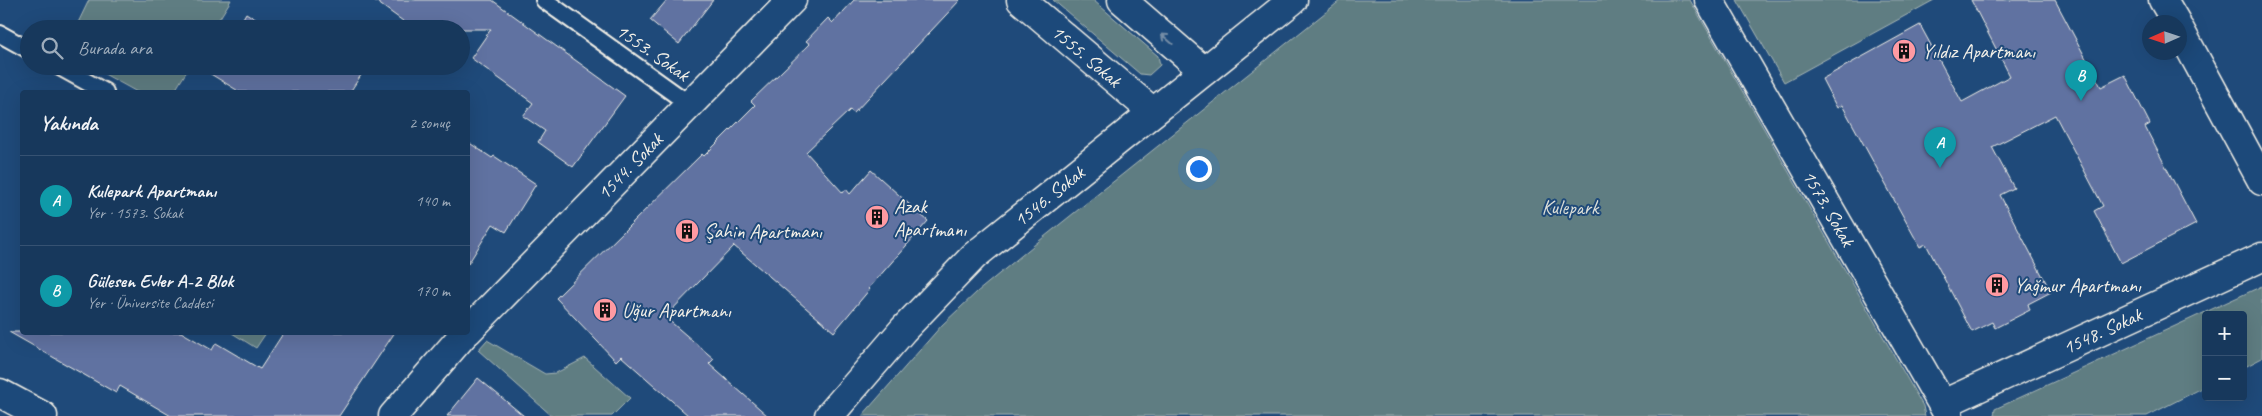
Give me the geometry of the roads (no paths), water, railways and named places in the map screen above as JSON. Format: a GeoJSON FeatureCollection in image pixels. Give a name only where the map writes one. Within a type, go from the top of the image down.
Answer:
{"type":"FeatureCollection","features":[{"type":"Feature","properties":{"kind":"street","name":"1544. Sokak"},"geometry":{"type":"LineString","coordinates":[[470,324],[792,0]]}},
{"type":"Feature","properties":{"kind":"street","name":"1555. Sokak"},"geometry":{"type":"LineString","coordinates":[[1021,0],[1153,112]]}},
{"type":"Feature","properties":{"kind":"street"},"geometry":{"type":"LineString","coordinates":[[1122,0],[1204,71]]}},
{"type":"Feature","properties":{"kind":"street","name":"1546. Sokak"},"geometry":{"type":"LineString","coordinates":[[828,416],[903,330],[974,256],[1293,0]]}},
{"type":"Feature","properties":{"kind":"street","name":"1573. Sokak"},"geometry":{"type":"LineString","coordinates":[[1709,0],[1946,410]]}},
{"type":"Feature","properties":{"kind":"street"},"geometry":{"type":"LineString","coordinates":[[2163,0],[2172,15]]}},
{"type":"Feature","properties":{"kind":"street"},"geometry":{"type":"LineString","coordinates":[[2187,43],[2262,181]]}},
{"type":"Feature","properties":{"kind":"street","name":"1548. Sokak"},"geometry":{"type":"LineString","coordinates":[[1946,410],[2262,257]]}},
{"type":"Feature","properties":{"kind":"street","name":"1544. Sokak"},"geometry":{"type":"LineString","coordinates":[[393,416],[461,335]]}},
{"type":"Feature","properties":{"kind":"street"},"geometry":{"type":"LineString","coordinates":[[0,393],[43,416]]}},
{"type":"Feature","properties":{"kind":"lane","name":"1553. Sokak"},"geometry":{"type":"LineString","coordinates":[[544,0],[689,104]]}},
{"type":"Feature","properties":{"kind":"lane"},"geometry":{"type":"LineString","coordinates":[[0,34],[20,45]]}},
{"type":"Feature","properties":{"kind":"lane"},"geometry":{"type":"LineString","coordinates":[[74,75],[101,90]]}},
{"type":"Feature","properties":{"kind":"place","name":"Yıldız Apartmanı"},"geometry":{"type":"Point","coordinates":[1904,51]}},
{"type":"Feature","properties":{"kind":"place","name":"Gülesen Evler A-2 Blok"},"geometry":{"type":"Point","coordinates":[2081,101]}},
{"type":"Feature","properties":{"kind":"place","name":"Kulepark Apartmanı"},"geometry":{"type":"Point","coordinates":[1940,168]}},
{"type":"Feature","properties":{"kind":"place","name":"Azak Apartmanı"},"geometry":{"type":"Point","coordinates":[877,217]}},
{"type":"Feature","properties":{"kind":"place","name":"Şahin Apartmanı"},"geometry":{"type":"Point","coordinates":[687,231]}},
{"type":"Feature","properties":{"kind":"place","name":"Yağmur Apartmanı"},"geometry":{"type":"Point","coordinates":[1997,285]}},
{"type":"Feature","properties":{"kind":"place","name":"Uğur Apartmanı"},"geometry":{"type":"Point","coordinates":[605,310]}},
{"type":"Feature","properties":{"kind":"park label","name":"Kulepark"},"geometry":{"type":"Point","coordinates":[1570,207]}}]}
